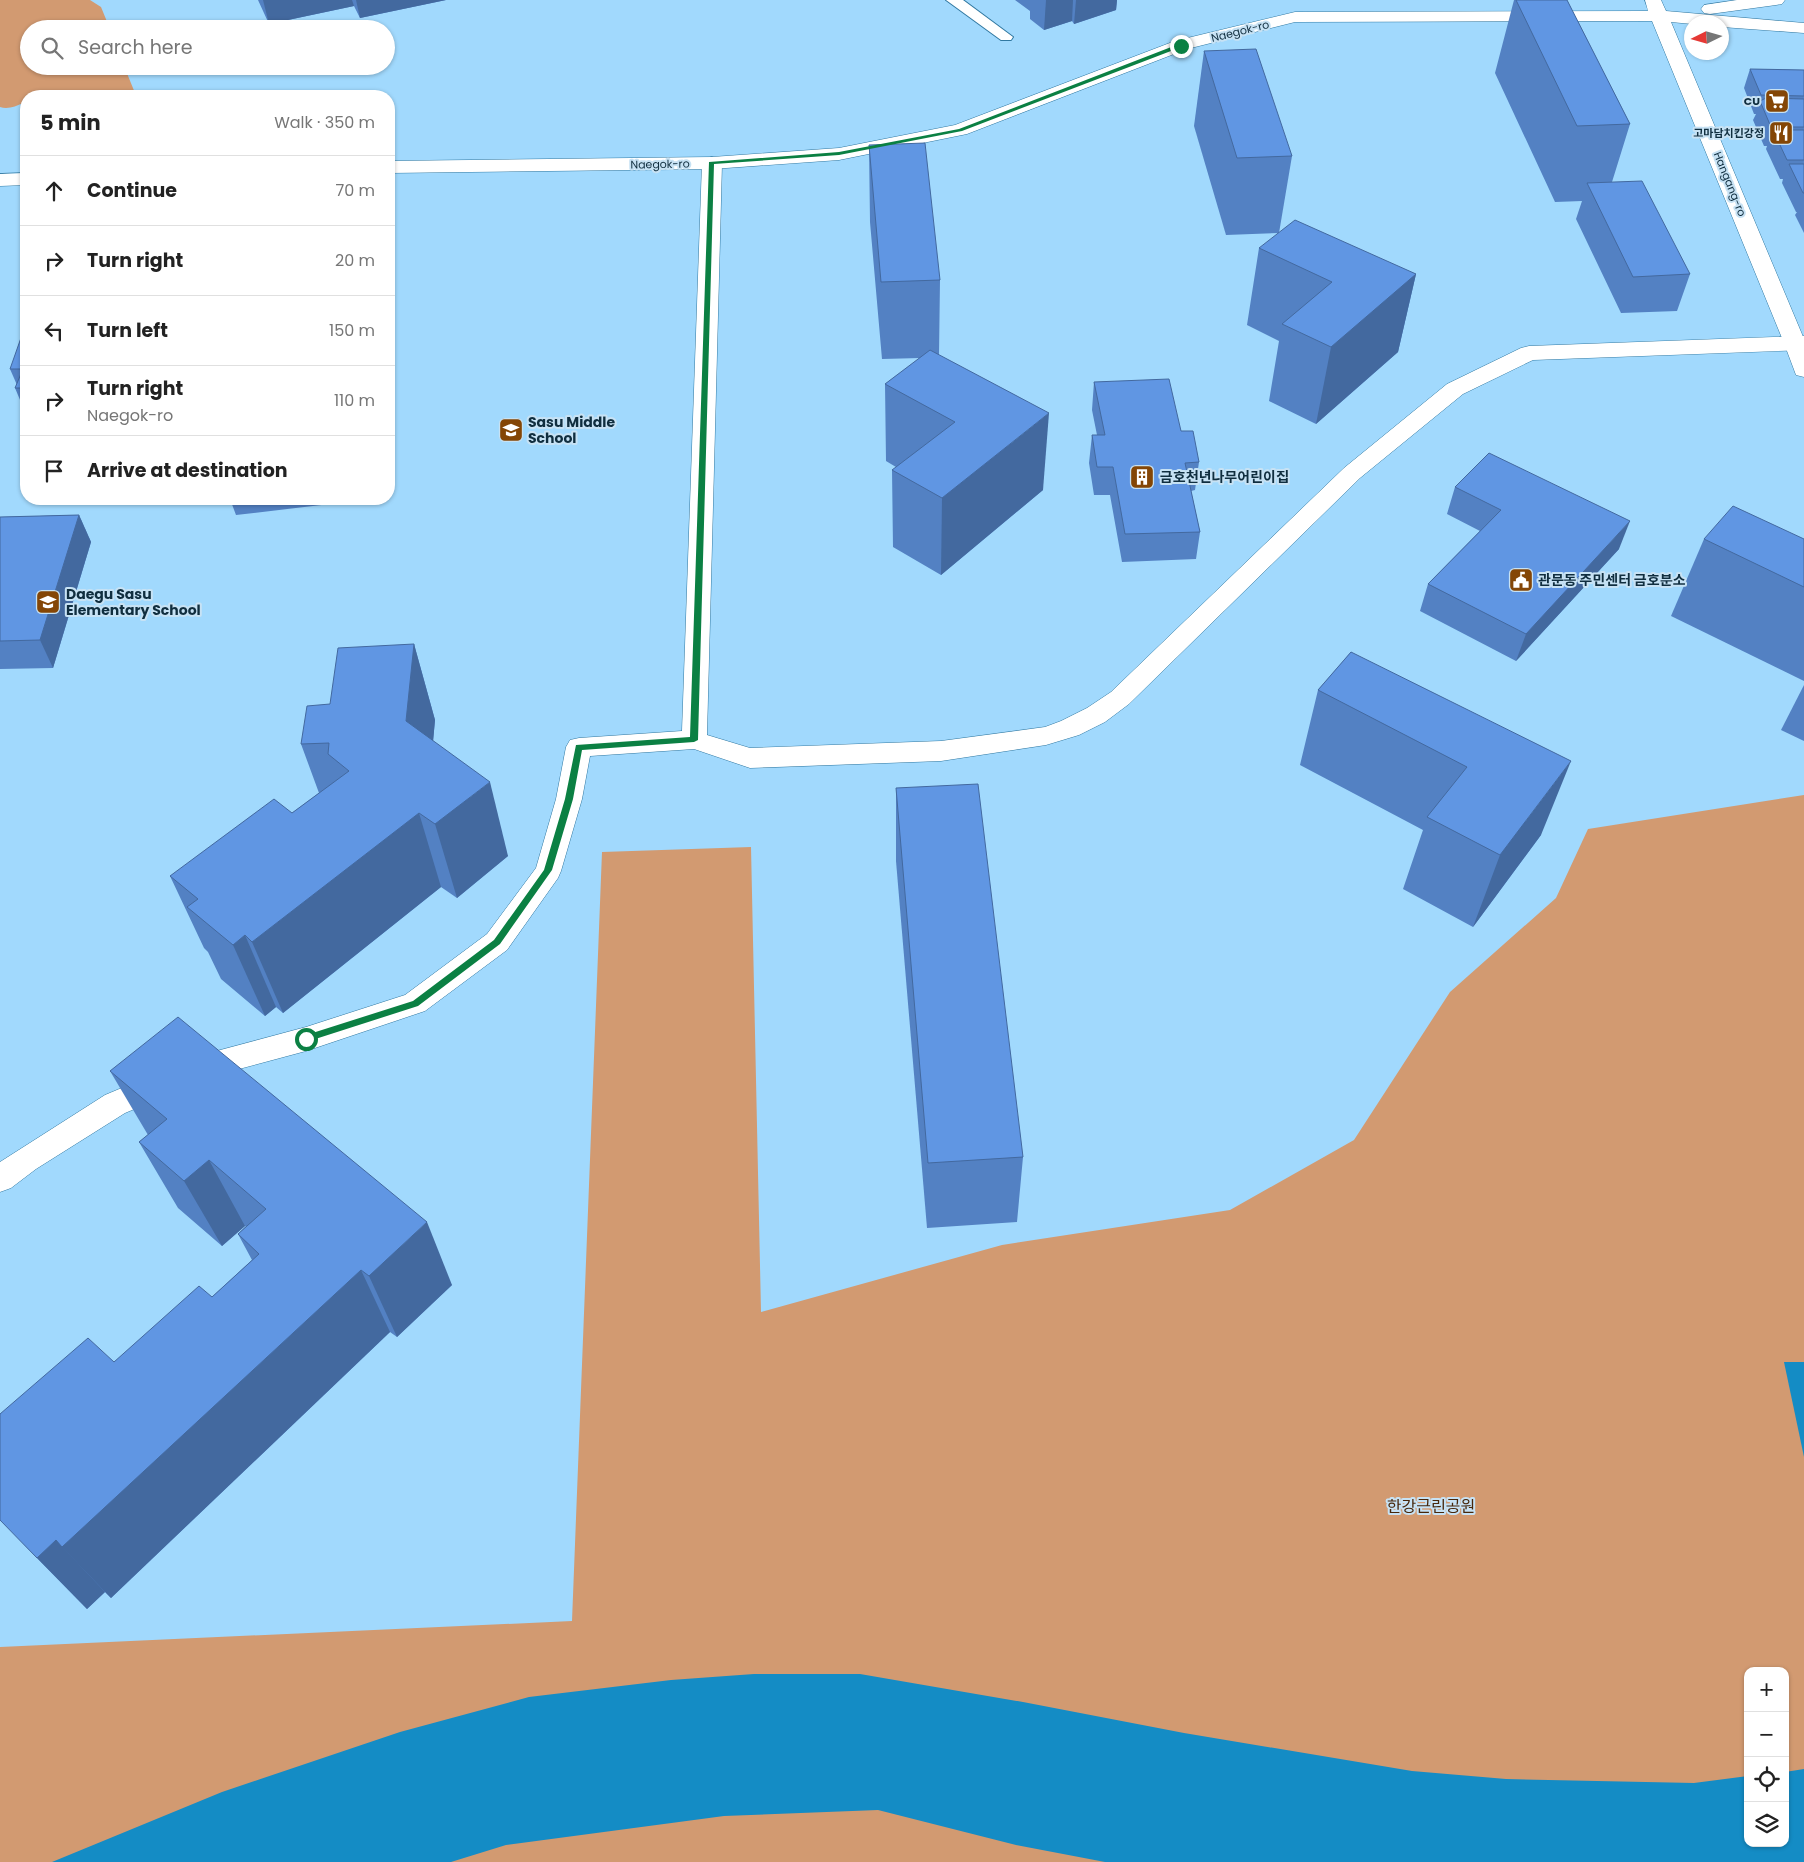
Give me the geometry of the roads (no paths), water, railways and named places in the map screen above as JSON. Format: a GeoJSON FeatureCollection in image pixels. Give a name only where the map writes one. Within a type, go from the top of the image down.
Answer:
{"type":"FeatureCollection","features":[{"type":"Feature","properties":{"kind":"street"},"geometry":{"type":"LineString","coordinates":[[1657,8],[1776,0]]}},
{"type":"Feature","properties":{"kind":"street"},"geometry":{"type":"LineString","coordinates":[[1657,8],[1804,28]]}},
{"type":"Feature","properties":{"kind":"street","name":"Naegok-ro"},"geometry":{"type":"LineString","coordinates":[[395,167],[712,163],[839,154],[960,130],[1181,46],[1295,17],[1657,8]]}},
{"type":"Feature","properties":{"kind":"street","name":"Hangang-ro"},"geometry":{"type":"LineString","coordinates":[[1657,8],[1800,343],[1804,370]]}},
{"type":"Feature","properties":{"kind":"street"},"geometry":{"type":"LineString","coordinates":[[694,740],[712,163]]}},
{"type":"Feature","properties":{"kind":"street"},"geometry":{"type":"LineString","coordinates":[[0,180],[20,179]]}},
{"type":"Feature","properties":{"kind":"street"},"geometry":{"type":"LineString","coordinates":[[0,1179],[25,1160],[115,1104],[208,1065],[306,1039],[416,1003],[497,942],[548,870],[569,799],[579,747],[694,740],[750,758],[941,751],[1023,741],[1070,728],[1120,698],[1352,473],[1455,389],[1529,353],[1800,343]]}},
{"type":"Feature","properties":{"kind":"lane"},"geometry":{"type":"LineString","coordinates":[[954,0],[1006,37]]}},
{"type":"Feature","properties":{"kind":"water"},"geometry":{"type":"Polygon","coordinates":[[[1784,1362],[1804,1362],[1804,1457],[1784,1362]]]}},
{"type":"Feature","properties":{"kind":"water"},"geometry":{"type":"Polygon","coordinates":[[[754,1674],[860,1674],[1023,1702],[1184,1733],[1412,1771],[1506,1779],[1694,1783],[1744,1777],[1744,1847],[1789,1847],[1789,1771],[1804,1769],[1804,1862],[1105,1862],[1016,1845],[878,1810],[724,1816],[506,1845],[451,1862],[52,1862],[222,1792],[400,1732],[529,1697],[671,1680],[754,1674]]]}},
{"type":"Feature","properties":{"kind":"place","name":"CU"},"geometry":{"type":"Point","coordinates":[1777,101]}},
{"type":"Feature","properties":{"kind":"place","name":"고마담치킨강정"},"geometry":{"type":"Point","coordinates":[1781,133]}},
{"type":"Feature","properties":{"kind":"place","name":"Sasu Middle School"},"geometry":{"type":"Point","coordinates":[511,430]}},
{"type":"Feature","properties":{"kind":"place","name":"금호천년나무어린이집"},"geometry":{"type":"Point","coordinates":[1142,477]}},
{"type":"Feature","properties":{"kind":"place","name":"관문동 주민센터 금호분소"},"geometry":{"type":"Point","coordinates":[1521,580]}},
{"type":"Feature","properties":{"kind":"place","name":"Daegu Sasu Elementary School"},"geometry":{"type":"Point","coordinates":[48,602]}},
{"type":"Feature","properties":{"kind":"park label","name":"한강근린공원"},"geometry":{"type":"Point","coordinates":[1431,1506]}}]}
